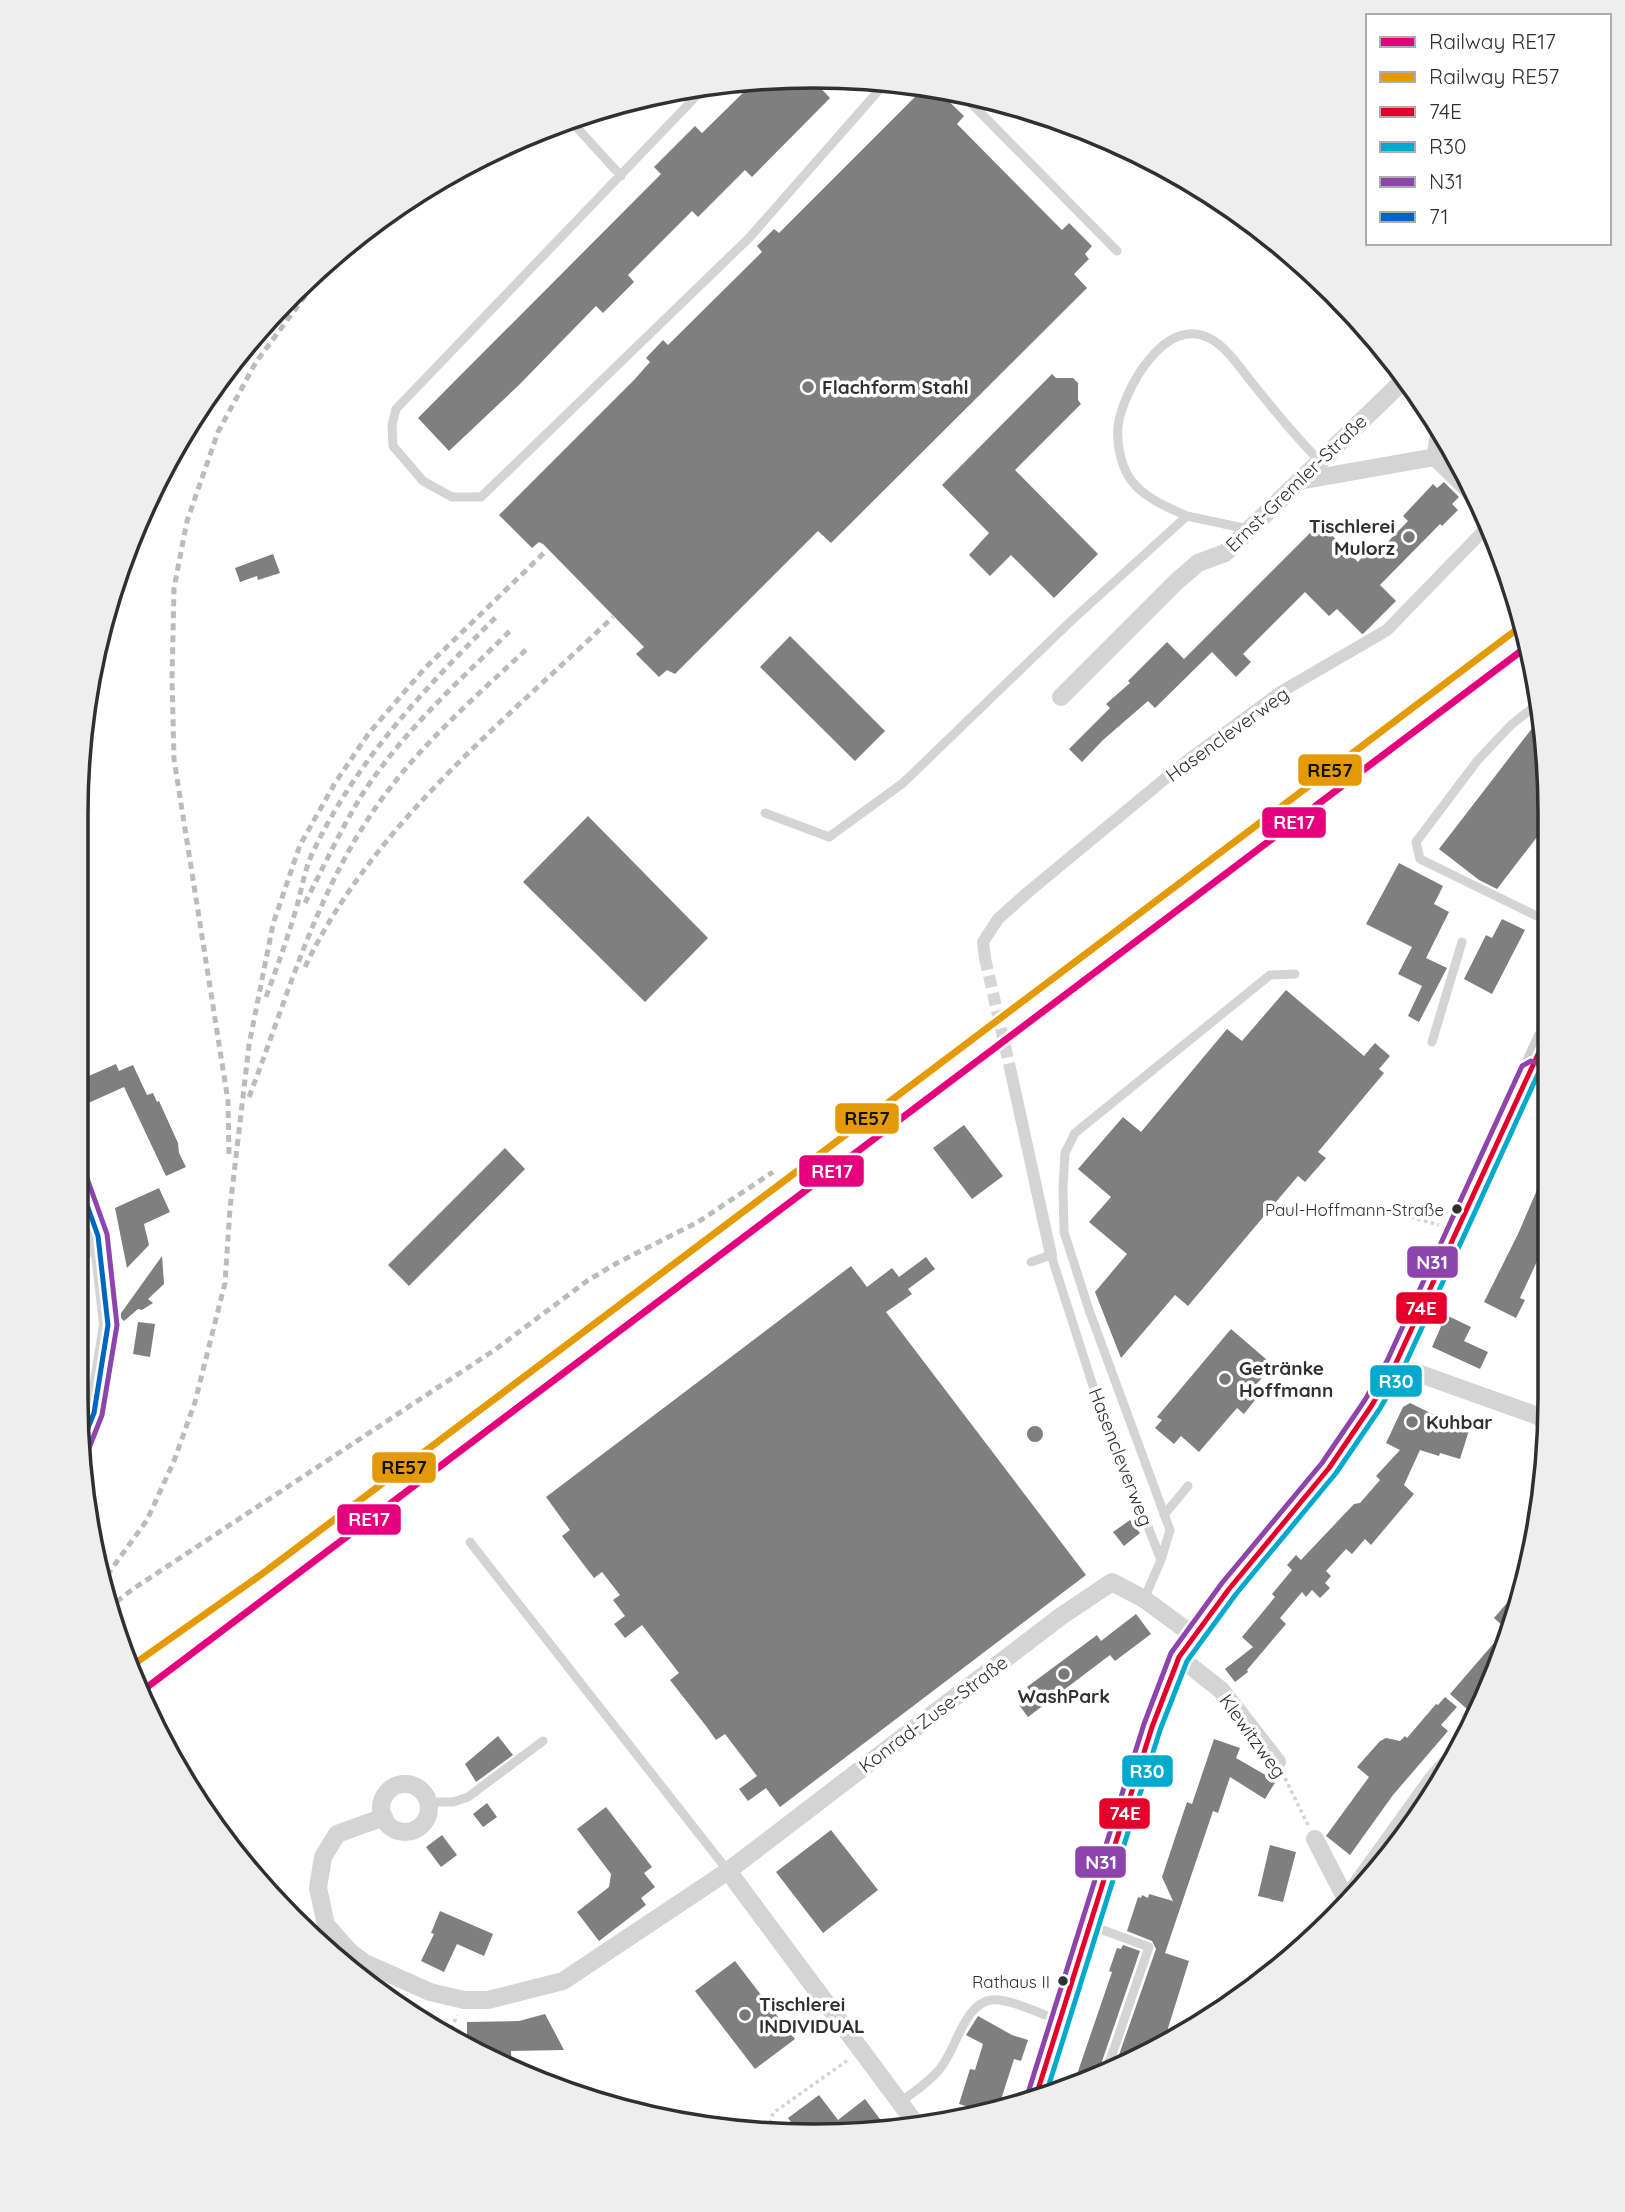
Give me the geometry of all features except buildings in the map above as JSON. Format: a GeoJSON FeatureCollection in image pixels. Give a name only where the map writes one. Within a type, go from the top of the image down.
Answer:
{"type":"FeatureCollection","features":[{"type":"Feature","properties":{"kind":"main road"},"geometry":{"type":"LineString","coordinates":[[1038,2088],[1152,1727],[1179,1657],[1193,1635],[1329,1468],[1372,1405],[1395,1364],[1458,1231],[1538,1074]]}},
{"type":"Feature","properties":{"kind":"street","name":"Ernst-Gremler-Straße"},"geometry":{"type":"LineString","coordinates":[[1062,696],[1176,582],[1198,563],[1225,553],[1398,386]]}},
{"type":"Feature","properties":{"kind":"street"},"geometry":{"type":"LineString","coordinates":[[1435,457],[1437,445]]}},
{"type":"Feature","properties":{"kind":"street"},"geometry":{"type":"LineString","coordinates":[[1300,481],[1435,457]]}},
{"type":"Feature","properties":{"kind":"street"},"geometry":{"type":"LineString","coordinates":[[1435,457],[1454,475]]}},
{"type":"Feature","properties":{"kind":"street","name":"Hasencleverweg"},"geometry":{"type":"LineString","coordinates":[[985,958],[984,942],[998,919],[1027,893],[1189,759],[1279,693],[1387,630],[1481,533]]}},
{"type":"Feature","properties":{"kind":"street","name":"Hasencleverweg"},"geometry":{"type":"LineString","coordinates":[[1012,1077],[1051,1255]]}},
{"type":"Feature","properties":{"kind":"street"},"geometry":{"type":"LineString","coordinates":[[88,1207],[98,1236],[108,1325],[94,1413],[89,1426]]}},
{"type":"Feature","properties":{"kind":"street"},"geometry":{"type":"LineString","coordinates":[[88,1246],[98,1236]]}},
{"type":"Feature","properties":{"kind":"street"},"geometry":{"type":"LineString","coordinates":[[1395,1364],[1537,1416]]}},
{"type":"Feature","properties":{"kind":"street","name":"Konrad-Zuse-Straße"},"geometry":{"type":"LineString","coordinates":[[384,1818],[337,1834],[323,1857],[318,1888],[326,1925],[350,1952],[365,1963],[430,1992],[464,2000],[488,2000],[563,1981],[728,1871],[1060,1617],[1112,1582],[1144,1599]]}},
{"type":"Feature","properties":{"kind":"street"},"geometry":{"type":"LineString","coordinates":[[1144,1599],[1193,1635]]}},
{"type":"Feature","properties":{"kind":"street","name":"Klewitzweg"},"geometry":{"type":"LineString","coordinates":[[1179,1657],[1221,1690],[1276,1762]]}},
{"type":"Feature","properties":{"kind":"street"},"geometry":{"type":"LineString","coordinates":[[396,1786],[414,1786],[423,1792],[428,1802],[428,1816],[415,1830],[397,1830],[384,1818],[383,1799],[396,1786]]}},
{"type":"Feature","properties":{"kind":"street"},"geometry":{"type":"LineString","coordinates":[[1315,1839],[1343,1894]]}},
{"type":"Feature","properties":{"kind":"street"},"geometry":{"type":"LineString","coordinates":[[728,1871],[912,2117]]}},
{"type":"Feature","properties":{"kind":"lane"},"geometry":{"type":"LineString","coordinates":[[695,97],[396,409],[392,425],[393,446],[424,481],[452,497],[481,497],[749,238],[878,91]]}},
{"type":"Feature","properties":{"kind":"lane"},"geometry":{"type":"LineString","coordinates":[[974,106],[1117,251]]}},
{"type":"Feature","properties":{"kind":"lane"},"geometry":{"type":"LineString","coordinates":[[576,127],[621,176]]}},
{"type":"Feature","properties":{"kind":"lane"},"geometry":{"type":"LineString","coordinates":[[1248,529],[1187,516],[1154,500],[1135,485],[1125,468],[1118,447],[1118,425],[1131,390],[1152,354],[1170,339],[1187,332],[1211,338],[1230,356],[1299,441],[1320,461]]}},
{"type":"Feature","properties":{"kind":"lane"},"geometry":{"type":"LineString","coordinates":[[765,813],[829,837],[903,783],[1071,621],[1187,516]]}},
{"type":"Feature","properties":{"kind":"lane"},"geometry":{"type":"LineString","coordinates":[[1530,710],[1511,725],[1477,761],[1416,842],[1420,859],[1538,917]]}},
{"type":"Feature","properties":{"kind":"lane"},"geometry":{"type":"LineString","coordinates":[[1432,1042],[1462,942]]}},
{"type":"Feature","properties":{"kind":"lane"},"geometry":{"type":"LineString","coordinates":[[1144,1599],[1161,1560],[1170,1530],[1089,1310],[1064,1231],[1065,1153],[1075,1133],[1270,975],[1295,974]]}},
{"type":"Feature","properties":{"kind":"lane"},"geometry":{"type":"LineString","coordinates":[[1031,1262],[1051,1255]]}},
{"type":"Feature","properties":{"kind":"lane","name":"Hasencleverweg"},"geometry":{"type":"LineString","coordinates":[[1051,1255],[1093,1387],[1161,1560]]}},
{"type":"Feature","properties":{"kind":"lane"},"geometry":{"type":"LineString","coordinates":[[1164,1515],[1188,1486]]}},
{"type":"Feature","properties":{"kind":"lane"},"geometry":{"type":"LineString","coordinates":[[470,1542],[728,1871]]}},
{"type":"Feature","properties":{"kind":"lane"},"geometry":{"type":"LineString","coordinates":[[428,1802],[453,1802],[468,1797],[543,1741]]}},
{"type":"Feature","properties":{"kind":"lane"},"geometry":{"type":"LineString","coordinates":[[1090,1925],[1149,1947],[1110,2060]]}},
{"type":"Feature","properties":{"kind":"lane"},"geometry":{"type":"LineString","coordinates":[[901,2102],[948,2059],[971,2012],[981,2004],[1001,2000],[1060,2021]]}},
{"type":"Feature","properties":{"kind":"path"},"geometry":{"type":"LineString","coordinates":[[1370,1206],[1458,1231]]}},
{"type":"Feature","properties":{"kind":"path","name":"Klewitzweg"},"geometry":{"type":"LineString","coordinates":[[1276,1762],[1315,1839]]}},
{"type":"Feature","properties":{"kind":"path"},"geometry":{"type":"LineString","coordinates":[[770,2123],[773,2113],[862,2050]]}},
{"type":"Feature","properties":{"kind":"tunnel"},"geometry":{"type":"LineString","coordinates":[[985,958],[1012,1077]]}},
{"type":"Feature","properties":{"kind":"railway"},"geometry":{"type":"LineString","coordinates":[[229,1154],[228,1101],[174,759],[174,588],[187,521],[218,432],[256,362],[308,293]]}},
{"type":"Feature","properties":{"kind":"railway"},"geometry":{"type":"LineString","coordinates":[[109,1573],[147,1520],[174,1461],[195,1402],[225,1283],[230,1208],[249,1045],[273,924],[300,845],[335,783],[369,733],[425,668],[547,550]]}},
{"type":"Feature","properties":{"kind":"railway"},"geometry":{"type":"LineString","coordinates":[[266,997],[290,929],[308,863],[331,817],[351,785],[396,725],[420,696],[498,615]]}},
{"type":"Feature","properties":{"kind":"railway"},"geometry":{"type":"LineString","coordinates":[[305,967],[333,916],[366,868],[403,822],[484,737],[613,617]]}},
{"type":"Feature","properties":{"kind":"railway"},"geometry":{"type":"LineString","coordinates":[[305,903],[346,823],[376,774],[431,709],[512,629]]}},
{"type":"Feature","properties":{"kind":"railway"},"geometry":{"type":"LineString","coordinates":[[249,1097],[317,915],[372,813],[426,746],[529,647]]}},
{"type":"Feature","properties":{"kind":"railway"},"geometry":{"type":"LineString","coordinates":[[116,1602],[496,1349],[587,1281],[698,1222],[773,1172]]}},
{"type":"Feature","properties":{"kind":"rail line","name":"RE57"},"geometry":{"type":"LineString","coordinates":[[137,1662],[262,1574],[1514,631]]}},
{"type":"Feature","properties":{"kind":"rail line","name":"RE17"},"geometry":{"type":"LineString","coordinates":[[147,1687],[1519,652]]}},
{"type":"Feature","properties":{"kind":"transit line","name":"74E"},"geometry":{"type":"LineString","coordinates":[[1038,2088],[1152,1727],[1179,1657],[1229,1589],[1329,1468],[1372,1405],[1395,1365],[1538,1054]]}},
{"type":"Feature","properties":{"kind":"transit line","name":"N31"},"geometry":{"type":"LineString","coordinates":[[1029,2091],[1144,1724],[1171,1653],[1222,1583],[1322,1463],[1365,1400],[1387,1361],[1522,1066],[1531,1061],[1538,1064]]}},
{"type":"Feature","properties":{"kind":"transit line","name":"R30"},"geometry":{"type":"LineString","coordinates":[[1049,2085],[1160,1730],[1187,1661],[1236,1594],[1336,1473],[1379,1410],[1403,1369],[1538,1074]]}},
{"type":"Feature","properties":{"kind":"transit line","name":"N31"},"geometry":{"type":"LineString","coordinates":[[88,1181],[107,1234],[117,1325],[102,1415],[89,1448]]}},
{"type":"Feature","properties":{"kind":"transit line","name":"71"},"geometry":{"type":"LineString","coordinates":[[88,1208],[98,1236],[108,1325],[94,1413],[89,1426]]}},
{"type":"Feature","properties":{"kind":"place","name":"Flachform Stahl"},"geometry":{"type":"Point","coordinates":[808,387]}},
{"type":"Feature","properties":{"kind":"place","name":"Tischlerei Mulorz"},"geometry":{"type":"Point","coordinates":[1409,537]}},
{"type":"Feature","properties":{"kind":"place","name":"Paul-Hoffmann-Straße"},"geometry":{"type":"Point","coordinates":[1457,1209]}},
{"type":"Feature","properties":{"kind":"place","name":"Getränke Hoffmann"},"geometry":{"type":"Point","coordinates":[1225,1379]}},
{"type":"Feature","properties":{"kind":"place","name":"Kuhbar"},"geometry":{"type":"Point","coordinates":[1412,1422]}},
{"type":"Feature","properties":{"kind":"place","name":"WashPark"},"geometry":{"type":"Point","coordinates":[1064,1674]}},
{"type":"Feature","properties":{"kind":"place","name":"Rathaus II"},"geometry":{"type":"Point","coordinates":[1063,1981]}},
{"type":"Feature","properties":{"kind":"place","name":"Tischlerei INDIVIDUAL"},"geometry":{"type":"Point","coordinates":[745,2015]}}]}
